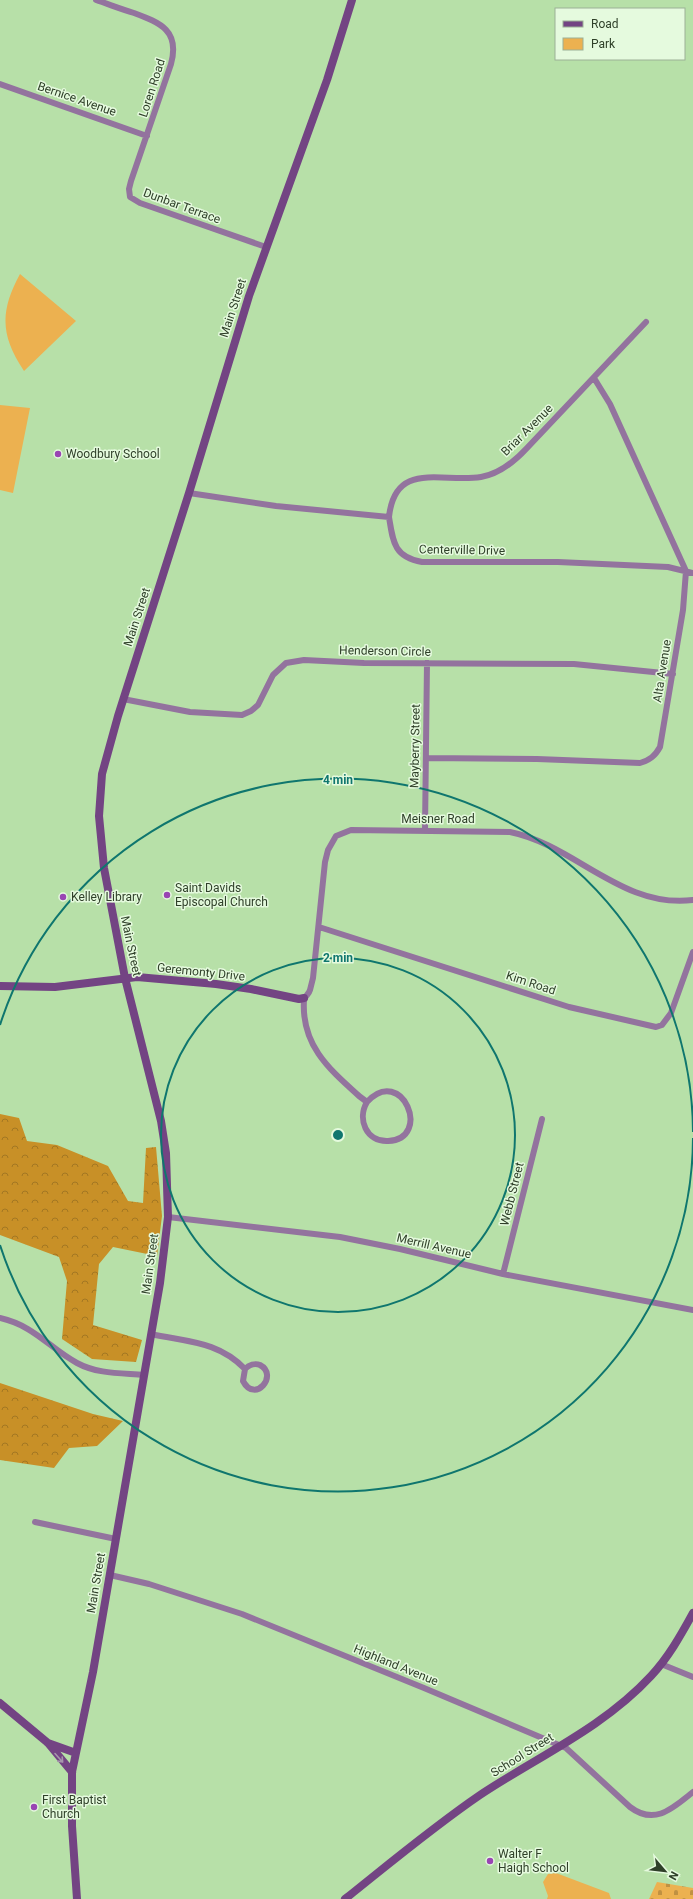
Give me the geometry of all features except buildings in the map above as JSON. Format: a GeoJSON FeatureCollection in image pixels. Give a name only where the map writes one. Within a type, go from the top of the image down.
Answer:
{"type":"FeatureCollection","features":[{"type":"Feature","properties":{"kind":"main road","name":"Main Street"},"geometry":{"type":"LineString","coordinates":[[77,1899],[72,1826],[72,1772],[89,1692],[110,1575],[164,1260],[168,1217],[167,1161],[161,1121],[125,978],[104,868],[99,816],[102,774],[123,699],[189,493],[249,296],[333,63],[352,0]]}},
{"type":"Feature","properties":{"kind":"main road","name":"Geremonty Drive"},"geometry":{"type":"LineString","coordinates":[[0,986],[55,987],[137,977],[216,984],[251,989],[299,999],[304,998]]}},
{"type":"Feature","properties":{"kind":"main road","name":"School Street"},"geometry":{"type":"LineString","coordinates":[[345,1899],[456,1812],[491,1788],[598,1721],[624,1701],[640,1687],[661,1664],[681,1635],[693,1613]]}},
{"type":"Feature","properties":{"kind":"main road"},"geometry":{"type":"LineString","coordinates":[[0,1703],[48,1743],[72,1772]]}},
{"type":"Feature","properties":{"kind":"main road"},"geometry":{"type":"LineString","coordinates":[[48,1743],[76,1753]]}},
{"type":"Feature","properties":{"kind":"street","name":"Loren Road"},"geometry":{"type":"LineString","coordinates":[[96,0],[158,22],[166,29],[172,39],[173,57],[147,136]]}},
{"type":"Feature","properties":{"kind":"street","name":"Bernice Avenue"},"geometry":{"type":"LineString","coordinates":[[0,84],[147,136]]}},
{"type":"Feature","properties":{"kind":"street","name":"Dunbar Terrace"},"geometry":{"type":"LineString","coordinates":[[147,136],[130,186],[129,194],[132,199],[266,247]]}},
{"type":"Feature","properties":{"kind":"street","name":"Briar Avenue"},"geometry":{"type":"LineString","coordinates":[[389,517],[395,492],[407,482],[429,477],[482,477],[505,468],[522,454],[646,322]]}},
{"type":"Feature","properties":{"kind":"street","name":"Alta Avenue"},"geometry":{"type":"LineString","coordinates":[[426,758],[537,759],[640,763],[649,760],[656,754],[660,747],[683,610],[686,571],[610,404],[594,378]]}},
{"type":"Feature","properties":{"kind":"street"},"geometry":{"type":"LineString","coordinates":[[189,493],[276,506],[389,517]]}},
{"type":"Feature","properties":{"kind":"street","name":"Centerville Drive"},"geometry":{"type":"LineString","coordinates":[[389,517],[392,535],[397,549],[407,559],[422,562],[558,562],[668,567],[693,573]]}},
{"type":"Feature","properties":{"kind":"street","name":"Henderson Circle"},"geometry":{"type":"LineString","coordinates":[[123,699],[190,712],[242,715],[251,711],[258,705],[273,674],[286,663],[304,660],[574,664],[673,674]]}},
{"type":"Feature","properties":{"kind":"street","name":"Mayberry Street"},"geometry":{"type":"LineString","coordinates":[[425,830],[427,663]]}},
{"type":"Feature","properties":{"kind":"street","name":"Meisner Road"},"geometry":{"type":"LineString","coordinates":[[304,998],[310,990],[311,984],[319,927],[325,862],[328,850],[336,836],[352,830],[502,831],[519,834],[543,843],[618,885],[643,895],[664,900],[693,900]]}},
{"type":"Feature","properties":{"kind":"street","name":"Kim Road"},"geometry":{"type":"LineString","coordinates":[[319,927],[569,1007],[656,1027],[662,1025],[671,1013],[693,952]]}},
{"type":"Feature","properties":{"kind":"street"},"geometry":{"type":"LineString","coordinates":[[304,998],[306,1030],[312,1046],[348,1086],[367,1102]]}},
{"type":"Feature","properties":{"kind":"street"},"geometry":{"type":"LineString","coordinates":[[380,1093],[390,1093],[400,1096],[407,1104],[411,1114],[410,1124],[405,1133],[391,1141],[380,1141],[371,1136],[364,1128],[362,1117],[367,1102],[380,1093]]}},
{"type":"Feature","properties":{"kind":"street","name":"Webb Street"},"geometry":{"type":"LineString","coordinates":[[503,1274],[542,1119]]}},
{"type":"Feature","properties":{"kind":"street","name":"Merrill Avenue"},"geometry":{"type":"LineString","coordinates":[[168,1217],[340,1237],[400,1249],[503,1274],[693,1310]]}},
{"type":"Feature","properties":{"kind":"street"},"geometry":{"type":"LineString","coordinates":[[0,1318],[29,1329],[78,1364],[101,1370],[144,1375]]}},
{"type":"Feature","properties":{"kind":"street"},"geometry":{"type":"LineString","coordinates":[[151,1334],[216,1348],[231,1356],[245,1369]]}},
{"type":"Feature","properties":{"kind":"street"},"geometry":{"type":"LineString","coordinates":[[252,1365],[260,1365],[266,1371],[266,1383],[260,1388],[251,1389],[248,1387],[243,1380],[245,1369],[252,1365]]}},
{"type":"Feature","properties":{"kind":"street"},"geometry":{"type":"LineString","coordinates":[[35,1522],[116,1538]]}},
{"type":"Feature","properties":{"kind":"street","name":"Highland Avenue"},"geometry":{"type":"LineString","coordinates":[[110,1575],[149,1584],[242,1614],[560,1745],[574,1754],[634,1810],[643,1814],[652,1816],[668,1811],[693,1792]]}},
{"type":"Feature","properties":{"kind":"street"},"geometry":{"type":"LineString","coordinates":[[661,1664],[693,1677]]}},
{"type":"Feature","properties":{"kind":"green space"},"geometry":{"type":"Polygon","coordinates":[[[20,274],[76,321],[24,371],[10,346],[6,323],[6,311],[9,300],[13,287],[20,274]]]}},
{"type":"Feature","properties":{"kind":"green space"},"geometry":{"type":"Polygon","coordinates":[[[0,405],[30,408],[13,493],[0,490],[0,405]]]}},
{"type":"Feature","properties":{"kind":"green space"},"geometry":{"type":"Polygon","coordinates":[[[0,1114],[19,1118],[27,1141],[57,1145],[108,1166],[128,1201],[143,1203],[146,1148],[156,1147],[162,1216],[157,1256],[113,1247],[99,1264],[93,1325],[142,1340],[136,1362],[92,1359],[62,1339],[67,1281],[59,1257],[0,1235],[0,1114]]]}},
{"type":"Feature","properties":{"kind":"green space"},"geometry":{"type":"Polygon","coordinates":[[[0,1383],[93,1414],[123,1421],[97,1446],[69,1448],[54,1468],[0,1460],[0,1383]]]}},
{"type":"Feature","properties":{"kind":"green space"},"geometry":{"type":"Polygon","coordinates":[[[556,1873],[609,1893],[611,1899],[547,1899],[548,1896],[543,1882],[548,1874],[556,1873]]]}},
{"type":"Feature","properties":{"kind":"green space"},"geometry":{"type":"Polygon","coordinates":[[[657,1882],[693,1888],[693,1899],[649,1899],[657,1882]]]}},
{"type":"Feature","properties":{"kind":"place","name":"Woodbury School"},"geometry":{"type":"Point","coordinates":[58,454]}},
{"type":"Feature","properties":{"kind":"place","name":"Saint Davids Episcopal Church"},"geometry":{"type":"Point","coordinates":[167,895]}},
{"type":"Feature","properties":{"kind":"place","name":"Kelley Library"},"geometry":{"type":"Point","coordinates":[63,897]}},
{"type":"Feature","properties":{"kind":"place","name":"First Baptist Church"},"geometry":{"type":"Point","coordinates":[34,1807]}},
{"type":"Feature","properties":{"kind":"place","name":"Walter F Haigh School"},"geometry":{"type":"Point","coordinates":[490,1861]}}]}
